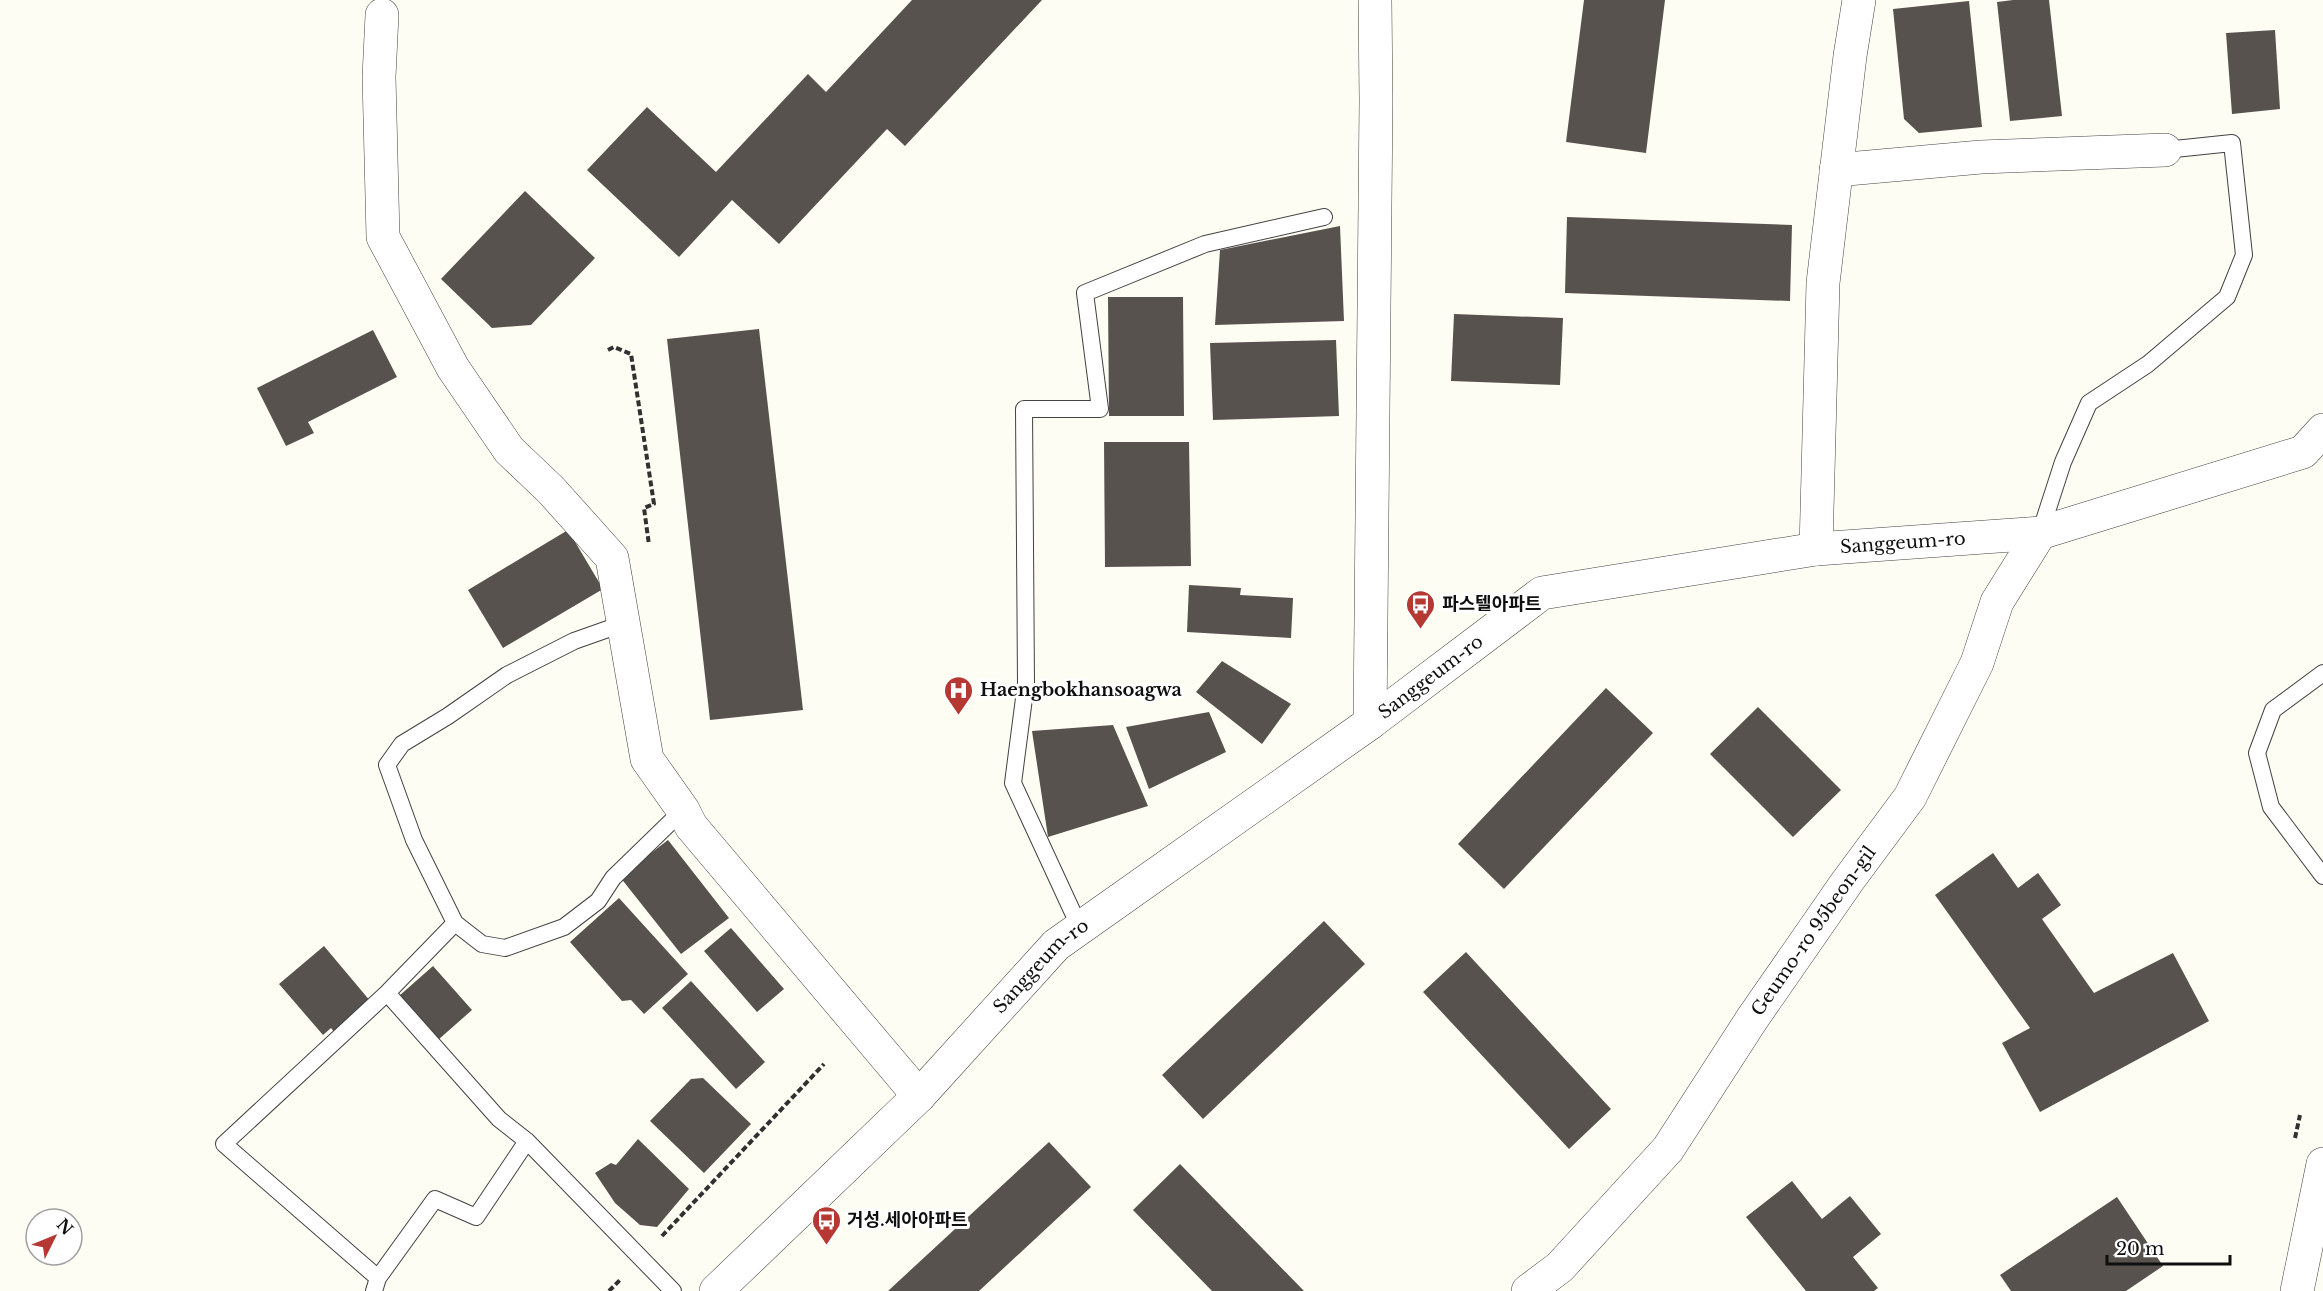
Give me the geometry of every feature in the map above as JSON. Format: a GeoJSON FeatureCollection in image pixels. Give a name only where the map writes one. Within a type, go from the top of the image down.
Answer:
{"type":"FeatureCollection","features":[{"type":"Feature","properties":{"kind":"street"},"geometry":{"type":"LineString","coordinates":[[1370,723],[1375,0]]}},
{"type":"Feature","properties":{"kind":"street"},"geometry":{"type":"LineString","coordinates":[[1816,549],[1823,283],[1850,56],[1859,0]]}},
{"type":"Feature","properties":{"kind":"street"},"geometry":{"type":"LineString","coordinates":[[382,15],[379,77],[383,237],[453,368],[509,450],[551,490],[612,558],[647,759],[683,810],[691,826],[919,1096]]}},
{"type":"Feature","properties":{"kind":"street"},"geometry":{"type":"LineString","coordinates":[[1836,170],[1980,157],[2165,150]]}},
{"type":"Feature","properties":{"kind":"street","name":"Sanggeum-ro"},"geometry":{"type":"LineString","coordinates":[[716,1291],[919,1096],[1056,945],[1370,723],[1542,593],[1816,549],[2040,533],[2303,452],[2323,430]]}},
{"type":"Feature","properties":{"kind":"street","name":"Geumo-ro 95beon-gil"},"geometry":{"type":"LineString","coordinates":[[1528,1291],[1560,1267],[1668,1149],[1752,1018],[1833,901],[1910,797],[1977,663],[1997,602],[2040,533]]}},
{"type":"Feature","properties":{"kind":"street"},"geometry":{"type":"LineString","coordinates":[[2297,1291],[2323,1164]]}},
{"type":"Feature","properties":{"kind":"lane"},"geometry":{"type":"LineString","coordinates":[[2040,533],[2063,462],[2089,403],[2148,364],[2227,297],[2244,255],[2232,143],[2165,150]]}},
{"type":"Feature","properties":{"kind":"lane"},"geometry":{"type":"LineString","coordinates":[[1080,928],[1013,783],[1026,683],[1024,409],[1100,409],[1085,293],[1205,244],[1324,217]]}},
{"type":"Feature","properties":{"kind":"lane"},"geometry":{"type":"LineString","coordinates":[[625,623],[574,641],[507,675],[402,744],[387,765],[414,840],[455,923],[482,944],[505,948],[564,927],[598,901],[613,878],[683,810]]}},
{"type":"Feature","properties":{"kind":"lane"},"geometry":{"type":"LineString","coordinates":[[2323,673],[2273,710],[2257,753],[2271,807],[2323,876]]}},
{"type":"Feature","properties":{"kind":"lane"},"geometry":{"type":"LineString","coordinates":[[455,923],[387,993],[224,1144],[376,1284],[435,1198],[476,1217],[527,1141]]}},
{"type":"Feature","properties":{"kind":"lane"},"geometry":{"type":"LineString","coordinates":[[387,993],[499,1119],[527,1141],[673,1291]]}},
{"type":"Feature","properties":{"kind":"path"},"geometry":{"type":"LineString","coordinates":[[608,350],[614,347],[630,354],[654,504],[644,508],[650,553]]}},
{"type":"Feature","properties":{"kind":"path"},"geometry":{"type":"LineString","coordinates":[[656,1242],[824,1064]]}},
{"type":"Feature","properties":{"kind":"path"},"geometry":{"type":"LineString","coordinates":[[609,1291],[627,1273]]}},
{"type":"Feature","properties":{"kind":"building"},"geometry":{"type":"Polygon","coordinates":[[[912,0],[1042,0],[905,146],[887,129],[779,244],[732,200],[679,257],[587,170],[647,107],[716,172],[808,74],[826,92],[912,0]]]}},
{"type":"Feature","properties":{"kind":"building"},"geometry":{"type":"Polygon","coordinates":[[[1584,0],[1665,0],[1646,153],[1566,142],[1584,0]]]}},
{"type":"Feature","properties":{"kind":"building"},"geometry":{"type":"Polygon","coordinates":[[[2049,0],[2062,116],[2010,121],[1997,2],[2049,0]]]}},
{"type":"Feature","properties":{"kind":"building"},"geometry":{"type":"Polygon","coordinates":[[[1969,1],[1982,127],[1919,133],[1904,119],[1893,9],[1969,1]]]}},
{"type":"Feature","properties":{"kind":"building"},"geometry":{"type":"Polygon","coordinates":[[[2275,30],[2280,109],[2232,114],[2226,33],[2275,30]]]}},
{"type":"Feature","properties":{"kind":"building"},"geometry":{"type":"Polygon","coordinates":[[[525,191],[595,258],[531,325],[492,328],[441,279],[525,191]]]}},
{"type":"Feature","properties":{"kind":"building"},"geometry":{"type":"Polygon","coordinates":[[[1567,217],[1792,225],[1790,301],[1565,293],[1567,217]]]}},
{"type":"Feature","properties":{"kind":"building"},"geometry":{"type":"Polygon","coordinates":[[[1340,226],[1344,321],[1215,325],[1220,250],[1340,226]]]}},
{"type":"Feature","properties":{"kind":"building"},"geometry":{"type":"Polygon","coordinates":[[[1108,297],[1183,297],[1184,416],[1109,416],[1108,297]]]}},
{"type":"Feature","properties":{"kind":"building"},"geometry":{"type":"Polygon","coordinates":[[[1454,314],[1563,318],[1560,385],[1451,381],[1454,314]]]}},
{"type":"Feature","properties":{"kind":"building"},"geometry":{"type":"Polygon","coordinates":[[[759,329],[803,710],[710,720],[667,339],[759,329]]]}},
{"type":"Feature","properties":{"kind":"building"},"geometry":{"type":"Polygon","coordinates":[[[373,330],[397,377],[308,422],[314,433],[286,446],[257,388],[373,330]]]}},
{"type":"Feature","properties":{"kind":"building"},"geometry":{"type":"Polygon","coordinates":[[[1336,340],[1339,416],[1213,420],[1210,343],[1336,340]]]}},
{"type":"Feature","properties":{"kind":"building"},"geometry":{"type":"Polygon","coordinates":[[[1104,442],[1189,442],[1191,566],[1105,567],[1104,442]]]}},
{"type":"Feature","properties":{"kind":"building"},"geometry":{"type":"Polygon","coordinates":[[[568,530],[603,589],[503,648],[468,590],[568,530]]]}},
{"type":"Feature","properties":{"kind":"building"},"geometry":{"type":"Polygon","coordinates":[[[1189,585],[1241,588],[1240,595],[1293,598],[1291,638],[1187,632],[1189,585]]]}},
{"type":"Feature","properties":{"kind":"building"},"geometry":{"type":"Polygon","coordinates":[[[1222,661],[1291,704],[1262,744],[1196,692],[1222,661]]]}},
{"type":"Feature","properties":{"kind":"building"},"geometry":{"type":"Polygon","coordinates":[[[1606,688],[1653,733],[1504,889],[1458,844],[1606,688]]]}},
{"type":"Feature","properties":{"kind":"building"},"geometry":{"type":"Polygon","coordinates":[[[1758,707],[1841,790],[1793,837],[1710,754],[1758,707]]]}},
{"type":"Feature","properties":{"kind":"building"},"geometry":{"type":"Polygon","coordinates":[[[1209,712],[1226,752],[1149,789],[1126,727],[1209,712]]]}},
{"type":"Feature","properties":{"kind":"building"},"geometry":{"type":"Polygon","coordinates":[[[1113,725],[1148,806],[1048,837],[1032,731],[1113,725]]]}},
{"type":"Feature","properties":{"kind":"building"},"geometry":{"type":"Polygon","coordinates":[[[668,840],[729,918],[681,954],[620,877],[668,840]]]}},
{"type":"Feature","properties":{"kind":"building"},"geometry":{"type":"Polygon","coordinates":[[[1993,853],[2018,888],[2038,873],[2061,905],[2042,919],[2094,993],[2173,953],[2209,1021],[2040,1112],[2002,1043],[2030,1028],[1935,895],[1993,853]]]}},
{"type":"Feature","properties":{"kind":"building"},"geometry":{"type":"Polygon","coordinates":[[[619,898],[688,974],[644,1014],[631,1000],[622,1001],[570,942],[619,898]]]}},
{"type":"Feature","properties":{"kind":"building"},"geometry":{"type":"Polygon","coordinates":[[[1324,921],[1365,964],[1203,1119],[1162,1075],[1324,921]]]}},
{"type":"Feature","properties":{"kind":"building"},"geometry":{"type":"Polygon","coordinates":[[[731,928],[784,989],[757,1012],[704,951],[731,928]]]}},
{"type":"Feature","properties":{"kind":"building"},"geometry":{"type":"Polygon","coordinates":[[[324,946],[371,1002],[335,1033],[331,1028],[323,1035],[279,984],[324,946]]]}},
{"type":"Feature","properties":{"kind":"building"},"geometry":{"type":"Polygon","coordinates":[[[1466,952],[1611,1109],[1569,1149],[1423,992],[1466,952]]]}},
{"type":"Feature","properties":{"kind":"building"},"geometry":{"type":"Polygon","coordinates":[[[433,966],[472,1010],[438,1040],[399,996],[433,966]]]}},
{"type":"Feature","properties":{"kind":"building"},"geometry":{"type":"Polygon","coordinates":[[[691,981],[765,1062],[736,1089],[662,1008],[691,981]]]}},
{"type":"Feature","properties":{"kind":"building"},"geometry":{"type":"Polygon","coordinates":[[[703,1078],[751,1124],[704,1173],[650,1121],[691,1079],[703,1078]]]}},
{"type":"Feature","properties":{"kind":"building"},"geometry":{"type":"Polygon","coordinates":[[[638,1139],[689,1189],[657,1227],[640,1225],[615,1203],[595,1173],[611,1163],[616,1165],[638,1139]]]}},
{"type":"Feature","properties":{"kind":"building"},"geometry":{"type":"Polygon","coordinates":[[[1049,1142],[1091,1187],[979,1291],[888,1291],[1049,1142]]]}},
{"type":"Feature","properties":{"kind":"building"},"geometry":{"type":"Polygon","coordinates":[[[1180,1164],[1304,1291],[1212,1291],[1133,1210],[1180,1164]]]}},
{"type":"Feature","properties":{"kind":"building"},"geometry":{"type":"Polygon","coordinates":[[[1792,1181],[1822,1219],[1850,1196],[1881,1234],[1853,1257],[1878,1288],[1874,1291],[1806,1291],[1746,1217],[1792,1181]]]}},
{"type":"Feature","properties":{"kind":"building"},"geometry":{"type":"Polygon","coordinates":[[[2117,1197],[2163,1266],[2126,1291],[2011,1291],[2000,1275],[2117,1197]]]}},
{"type":"Feature","properties":{"kind":"place","name":"파스텔아파트"},"geometry":{"type":"Point","coordinates":[1421,630]}},
{"type":"Feature","properties":{"kind":"place","name":"Haengbokhansoagwa"},"geometry":{"type":"Point","coordinates":[959,716]}},
{"type":"Feature","properties":{"kind":"place","name":"거성.세아아파트"},"geometry":{"type":"Point","coordinates":[826,1246]}}]}
